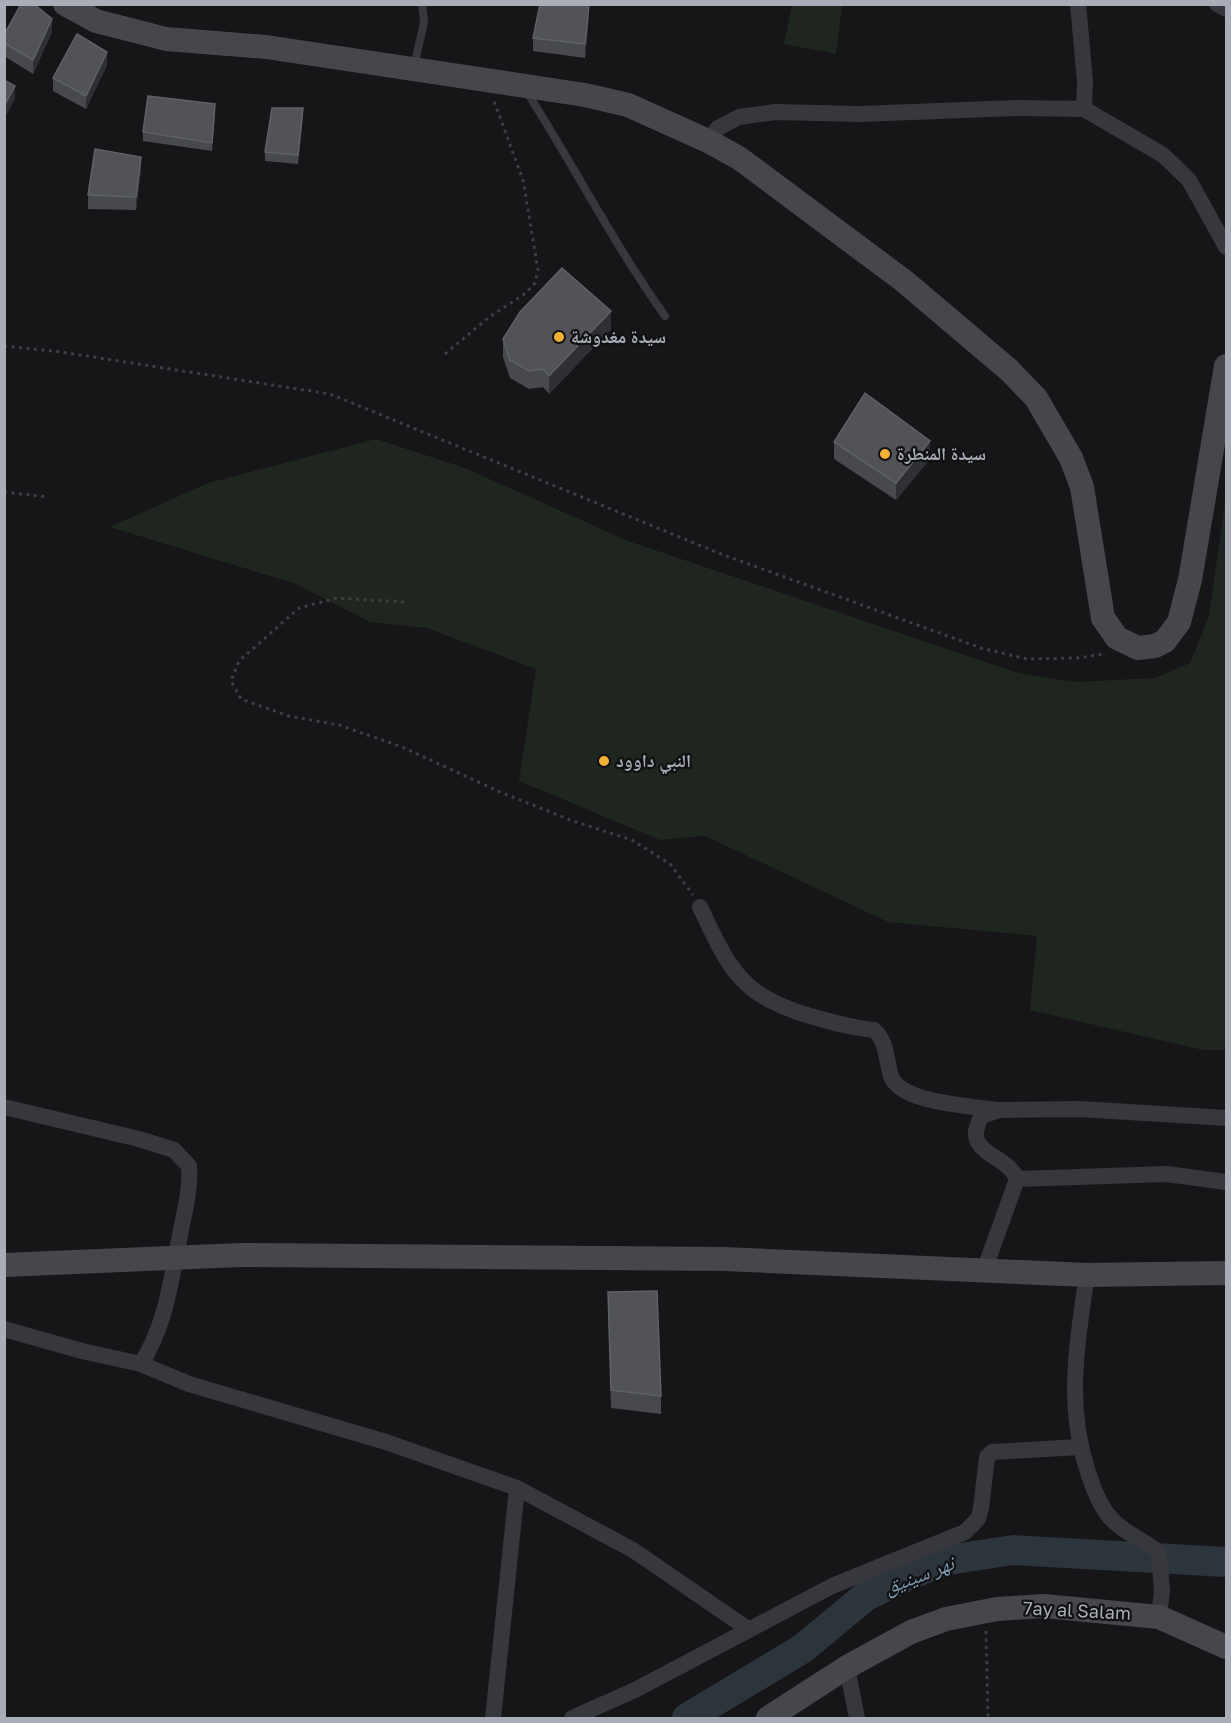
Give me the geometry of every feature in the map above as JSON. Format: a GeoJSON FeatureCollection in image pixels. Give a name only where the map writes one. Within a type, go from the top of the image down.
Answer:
{"type":"FeatureCollection","features":[{"type":"Feature","properties":{"kind":"street"},"geometry":{"type":"LineString","coordinates":[[65,4],[96,21],[166,39],[266,48],[413,70],[521,83],[628,105],[708,141],[739,158],[904,281],[983,346],[1036,398],[1071,458],[1082,488],[1103,618],[1117,638],[1138,648],[1155,646],[1165,641],[1179,622],[1190,580],[1227,366]]}},
{"type":"Feature","properties":{"kind":"street"},"geometry":{"type":"LineString","coordinates":[[1078,4],[1085,81],[1084,109]]}},
{"type":"Feature","properties":{"kind":"street"},"geometry":{"type":"LineString","coordinates":[[1217,4],[1227,9]]}},
{"type":"Feature","properties":{"kind":"street"},"geometry":{"type":"LineString","coordinates":[[708,141],[718,128],[739,117],[775,112],[860,114],[1017,108],[1084,109],[1162,155],[1189,180],[1227,247]]}},
{"type":"Feature","properties":{"kind":"street"},"geometry":{"type":"LineString","coordinates":[[700,907],[739,977],[763,999],[822,1020],[874,1029],[884,1042],[893,1081],[904,1091],[932,1099],[999,1110],[1080,1109],[1227,1118]]}},
{"type":"Feature","properties":{"kind":"street"},"geometry":{"type":"LineString","coordinates":[[4,1107],[139,1139],[174,1150],[183,1156],[189,1166],[190,1176],[176,1256],[162,1320],[153,1345],[141,1364]]}},
{"type":"Feature","properties":{"kind":"street"},"geometry":{"type":"LineString","coordinates":[[999,1110],[982,1116],[976,1133],[978,1141],[990,1155],[1008,1167],[1017,1179]]}},
{"type":"Feature","properties":{"kind":"street"},"geometry":{"type":"LineString","coordinates":[[1017,1179],[1167,1174],[1227,1182]]}},
{"type":"Feature","properties":{"kind":"street"},"geometry":{"type":"LineString","coordinates":[[984,1271],[1017,1179]]}},
{"type":"Feature","properties":{"kind":"street"},"geometry":{"type":"LineString","coordinates":[[4,1266],[176,1256],[724,1259],[1087,1275],[1227,1273]]}},
{"type":"Feature","properties":{"kind":"street"},"geometry":{"type":"LineString","coordinates":[[1087,1275],[1075,1359],[1075,1413],[1080,1447],[1099,1500],[1107,1515],[1116,1525],[1159,1553],[1162,1591],[1159,1617]]}},
{"type":"Feature","properties":{"kind":"street"},"geometry":{"type":"LineString","coordinates":[[4,1329],[82,1351],[141,1364],[189,1384],[386,1442],[517,1488],[633,1550],[748,1629]]}},
{"type":"Feature","properties":{"kind":"street"},"geometry":{"type":"LineString","coordinates":[[572,1719],[635,1690],[832,1586],[965,1532],[978,1519],[986,1465],[992,1452],[1080,1447]]}},
{"type":"Feature","properties":{"kind":"street"},"geometry":{"type":"LineString","coordinates":[[493,1719],[517,1488]]}},
{"type":"Feature","properties":{"kind":"street","name":"7ay al Salam"},"geometry":{"type":"LineString","coordinates":[[768,1719],[847,1667],[911,1632],[946,1619],[985,1611],[1044,1606],[1159,1617],[1227,1647]]}},
{"type":"Feature","properties":{"kind":"street"},"geometry":{"type":"LineString","coordinates":[[847,1667],[857,1719]]}},
{"type":"Feature","properties":{"kind":"lane"},"geometry":{"type":"LineString","coordinates":[[413,70],[424,22],[422,4]]}},
{"type":"Feature","properties":{"kind":"lane"},"geometry":{"type":"LineString","coordinates":[[521,83],[569,159],[607,230],[665,316]]}},
{"type":"Feature","properties":{"kind":"path"},"geometry":{"type":"LineString","coordinates":[[446,354],[488,318],[526,293],[536,283],[538,270],[523,180],[487,80]]}},
{"type":"Feature","properties":{"kind":"path"},"geometry":{"type":"LineString","coordinates":[[4,346],[61,352],[330,394],[721,554],[981,648],[1027,659],[1078,658],[1108,653]]}},
{"type":"Feature","properties":{"kind":"path"},"geometry":{"type":"LineString","coordinates":[[4,492],[48,497]]}},
{"type":"Feature","properties":{"kind":"path"},"geometry":{"type":"LineString","coordinates":[[404,602],[337,598],[299,608],[239,660],[231,681],[241,699],[290,716],[339,725],[402,747],[500,792],[573,821],[632,840],[670,864],[682,877],[700,907]]}},
{"type":"Feature","properties":{"kind":"path"},"geometry":{"type":"LineString","coordinates":[[985,1611],[988,1719]]}},
{"type":"Feature","properties":{"kind":"shaded area"},"geometry":{"type":"Polygon","coordinates":[[[792,5],[842,5],[836,54],[784,44],[792,5]]]}},
{"type":"Feature","properties":{"kind":"shaded area"},"geometry":{"type":"Polygon","coordinates":[[[376,439],[465,468],[628,541],[1015,672],[1074,682],[1155,678],[1190,663],[1209,616],[1226,496],[1226,1050],[1203,1050],[1030,1010],[1037,936],[888,922],[705,836],[660,840],[519,781],[536,669],[427,628],[370,622],[296,584],[110,527],[208,483],[376,439]]]}},
{"type":"Feature","properties":{"kind":"building"},"geometry":{"type":"Polygon","coordinates":[[[21,4],[34,4],[52,19],[33,60],[4,43],[4,35],[21,4]]]}},
{"type":"Feature","properties":{"kind":"building"},"geometry":{"type":"Polygon","coordinates":[[[540,4],[589,4],[585,44],[533,38],[540,4]]]}},
{"type":"Feature","properties":{"kind":"building"},"geometry":{"type":"Polygon","coordinates":[[[77,34],[107,52],[86,96],[53,78],[77,34]]]}},
{"type":"Feature","properties":{"kind":"building"},"geometry":{"type":"Polygon","coordinates":[[[4,80],[15,86],[4,106],[4,80]]]}},
{"type":"Feature","properties":{"kind":"building"},"geometry":{"type":"Polygon","coordinates":[[[148,96],[215,104],[212,143],[143,132],[148,96]]]}},
{"type":"Feature","properties":{"kind":"building"},"geometry":{"type":"Polygon","coordinates":[[[272,108],[303,108],[298,155],[265,152],[272,108]]]}},
{"type":"Feature","properties":{"kind":"building"},"geometry":{"type":"Polygon","coordinates":[[[95,149],[141,157],[136,197],[88,195],[95,149]]]}},
{"type":"Feature","properties":{"kind":"building","name":"سيدة مغدوشة"},"geometry":{"type":"Polygon","coordinates":[[[562,268],[611,311],[549,376],[543,369],[529,371],[510,360],[503,339],[520,312],[562,268]]]}},
{"type":"Feature","properties":{"kind":"building"},"geometry":{"type":"Polygon","coordinates":[[[865,393],[930,441],[896,483],[834,442],[865,393]]]}},
{"type":"Feature","properties":{"kind":"building"},"geometry":{"type":"Polygon","coordinates":[[[657,1291],[661,1396],[611,1390],[608,1292],[657,1291]]]}},
{"type":"Feature","properties":{"kind":"waterway","name":"نهر سينيق"},"geometry":{"type":"LineString","coordinates":[[687,1718],[802,1649],[866,1596],[911,1574],[948,1560],[1013,1550],[1226,1562]]}},
{"type":"Feature","properties":{"kind":"place","name":"سيدة مغدوشة"},"geometry":{"type":"Point","coordinates":[559,337]}},
{"type":"Feature","properties":{"kind":"place","name":"سيدة المنطرة"},"geometry":{"type":"Point","coordinates":[885,454]}},
{"type":"Feature","properties":{"kind":"place","name":"النبي داوود"},"geometry":{"type":"Point","coordinates":[604,761]}}]}
